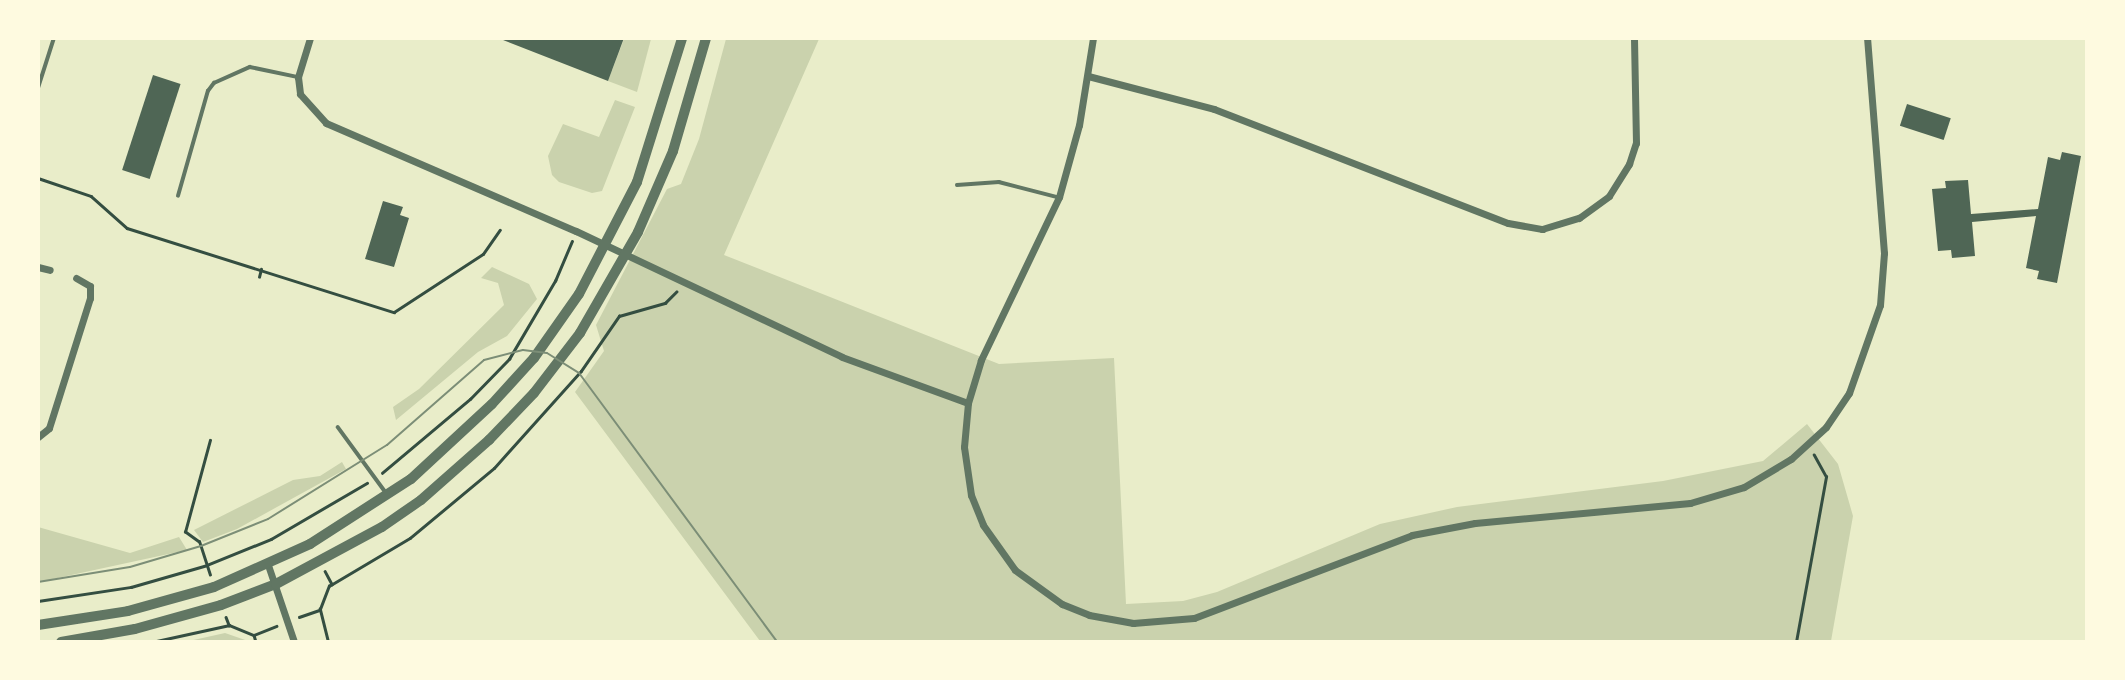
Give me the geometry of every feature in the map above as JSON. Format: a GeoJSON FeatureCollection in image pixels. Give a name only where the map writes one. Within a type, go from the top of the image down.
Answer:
{"type":"FeatureCollection","features":[{"type":"Feature","properties":{"kind":"street"},"geometry":{"type":"LineString","coordinates":[[310,38],[298,77],[300,94],[326,123],[576,231],[680,284],[842,358],[968,403]]}},
{"type":"Feature","properties":{"kind":"street"},"geometry":{"type":"LineString","coordinates":[[38,625],[128,611],[214,587],[268,565],[388,495],[484,412],[534,358],[606,246],[651,146],[682,38]]}},
{"type":"Feature","properties":{"kind":"street"},"geometry":{"type":"LineString","coordinates":[[61,642],[135,629],[276,584],[382,527],[421,500],[489,440],[534,393],[579,334],[624,256],[673,151],[706,38]]}},
{"type":"Feature","properties":{"kind":"street"},"geometry":{"type":"LineString","coordinates":[[1093,38],[1088,76],[1059,197],[981,360],[968,403],[966,472],[983,525],[1015,570],[1062,604],[1089,615],[1133,623],[1194,618],[1412,535],[1475,523],[1657,509],[1723,495],[1766,475],[1808,444],[1849,393],[1880,305],[1884,253],[1867,38]]}},
{"type":"Feature","properties":{"kind":"street"},"geometry":{"type":"LineString","coordinates":[[1088,76],[1214,109],[1508,223],[1542,229],[1579,219],[1609,197],[1629,164],[1636,143],[1634,38]]}},
{"type":"Feature","properties":{"kind":"street"},"geometry":{"type":"LineString","coordinates":[[38,267],[50,270]]}},
{"type":"Feature","properties":{"kind":"street"},"geometry":{"type":"LineString","coordinates":[[38,436],[50,428],[90,298],[90,286],[76,278]]}},
{"type":"Feature","properties":{"kind":"street"},"geometry":{"type":"LineString","coordinates":[[268,565],[294,642]]}},
{"type":"Feature","properties":{"kind":"lane"},"geometry":{"type":"LineString","coordinates":[[38,88],[54,38]]}},
{"type":"Feature","properties":{"kind":"lane"},"geometry":{"type":"LineString","coordinates":[[178,196],[208,91],[215,83],[250,67],[298,77]]}},
{"type":"Feature","properties":{"kind":"lane"},"geometry":{"type":"LineString","coordinates":[[957,185],[999,182],[1059,197]]}},
{"type":"Feature","properties":{"kind":"lane"},"geometry":{"type":"LineString","coordinates":[[338,427],[388,495]]}},
{"type":"Feature","properties":{"kind":"path"},"geometry":{"type":"LineString","coordinates":[[38,178],[91,196],[127,228],[394,312],[483,254],[500,230]]}},
{"type":"Feature","properties":{"kind":"path"},"geometry":{"type":"LineString","coordinates":[[38,601],[131,587],[207,565],[290,529],[374,478],[470,400],[509,359],[555,281],[576,231]]}},
{"type":"Feature","properties":{"kind":"path"},"geometry":{"type":"LineString","coordinates":[[259,277],[261,269]]}},
{"type":"Feature","properties":{"kind":"path"},"geometry":{"type":"LineString","coordinates":[[328,642],[320,609],[329,586],[410,538],[456,502],[556,402],[618,316],[665,303],[673,298],[680,284]]}},
{"type":"Feature","properties":{"kind":"path"},"geometry":{"type":"LineString","coordinates":[[207,565],[199,542],[185,532],[210,440]]}},
{"type":"Feature","properties":{"kind":"path"},"geometry":{"type":"LineString","coordinates":[[1796,642],[1826,477],[1808,444]]}},
{"type":"Feature","properties":{"kind":"path"},"geometry":{"type":"LineString","coordinates":[[152,642],[229,625],[254,635],[256,642]]}},
{"type":"Feature","properties":{"kind":"green space"},"geometry":{"type":"Polygon","coordinates":[[[624,39],[651,39],[637,92],[608,81],[624,39]]]}},
{"type":"Feature","properties":{"kind":"green space"},"geometry":{"type":"Polygon","coordinates":[[[726,39],[819,39],[724,255],[999,364],[1114,358],[1126,604],[1183,601],[1217,592],[1380,524],[1457,507],[1663,481],[1763,461],[1807,424],[1838,464],[1853,516],[1831,641],[760,641],[575,392],[604,351],[596,325],[667,189],[681,184],[699,139],[726,39]]]}},
{"type":"Feature","properties":{"kind":"green space"},"geometry":{"type":"Polygon","coordinates":[[[615,100],[635,107],[602,191],[592,193],[559,182],[552,175],[548,156],[563,124],[599,137],[615,100]]]}},
{"type":"Feature","properties":{"kind":"green space"},"geometry":{"type":"Polygon","coordinates":[[[492,267],[529,284],[537,299],[507,336],[478,352],[396,420],[393,407],[419,389],[504,305],[498,283],[481,278],[492,267]]]}},
{"type":"Feature","properties":{"kind":"green space"},"geometry":{"type":"Polygon","coordinates":[[[342,462],[346,469],[237,529],[203,542],[194,530],[293,480],[320,476],[342,462]]]}},
{"type":"Feature","properties":{"kind":"green space"},"geometry":{"type":"Polygon","coordinates":[[[38,527],[130,553],[179,537],[187,550],[39,582],[38,527]]]}},
{"type":"Feature","properties":{"kind":"green space"},"geometry":{"type":"Polygon","coordinates":[[[225,633],[248,641],[189,641],[225,633]]]}},
{"type":"Feature","properties":{"kind":"building"},"geometry":{"type":"Polygon","coordinates":[[[498,38],[624,38],[608,81],[498,38]]]}},
{"type":"Feature","properties":{"kind":"building"},"geometry":{"type":"Polygon","coordinates":[[[153,75],[181,84],[150,179],[122,170],[153,75]]]}},
{"type":"Feature","properties":{"kind":"building"},"geometry":{"type":"Polygon","coordinates":[[[1907,104],[1951,118],[1944,140],[1900,126],[1907,104]]]}},
{"type":"Feature","properties":{"kind":"building"},"geometry":{"type":"Polygon","coordinates":[[[2062,152],[2081,156],[2057,283],[2037,279],[2039,271],[2026,268],[2036,216],[1972,222],[1975,256],[1952,258],[1951,250],[1938,251],[1932,189],[1946,188],[1945,181],[1968,180],[1971,214],[2038,209],[2048,157],[2060,160],[2062,152]]]}},
{"type":"Feature","properties":{"kind":"building"},"geometry":{"type":"Polygon","coordinates":[[[383,201],[403,207],[400,215],[409,218],[394,267],[365,259],[383,201]]]}},
{"type":"Feature","properties":{"kind":"tram line"},"geometry":{"type":"LineString","coordinates":[[38,582],[130,567],[201,546],[268,519],[387,445],[484,360],[523,350],[547,353],[579,373],[777,642]]}}]}
